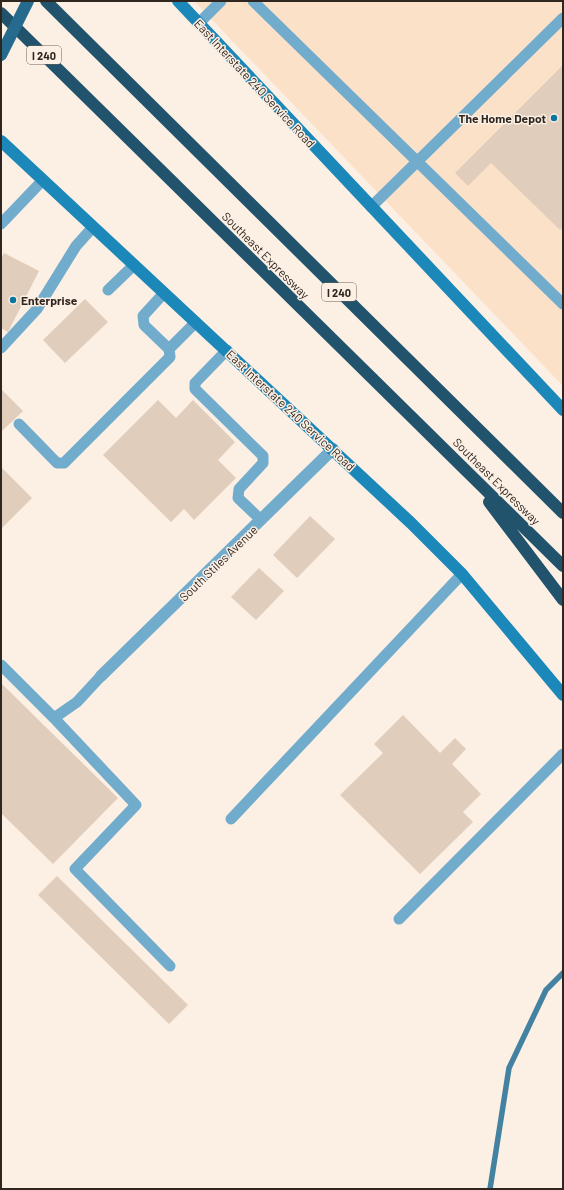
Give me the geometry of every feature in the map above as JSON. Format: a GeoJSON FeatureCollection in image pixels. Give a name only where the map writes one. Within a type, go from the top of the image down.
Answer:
{"type":"FeatureCollection","features":[{"type":"Feature","properties":{"kind":"highway","name":"Southeast Expressway"},"geometry":{"type":"LineString","coordinates":[[46,1],[563,513]]}},
{"type":"Feature","properties":{"kind":"highway","name":"Southeast Expressway"},"geometry":{"type":"LineString","coordinates":[[1,13],[563,566]]}},
{"type":"Feature","properties":{"kind":"highway"},"geometry":{"type":"LineString","coordinates":[[464,467],[563,600]]}},
{"type":"Feature","properties":{"kind":"main road"},"geometry":{"type":"LineString","coordinates":[[1,55],[28,1]]}},
{"type":"Feature","properties":{"kind":"street","name":"East Interstate 240 Service Road"},"geometry":{"type":"LineString","coordinates":[[178,1],[563,410]]}},
{"type":"Feature","properties":{"kind":"street","name":"East Interstate 240 Service Road"},"geometry":{"type":"LineString","coordinates":[[1,142],[333,449],[462,574],[563,695]]}},
{"type":"Feature","properties":{"kind":"street","name":"South Stiles Avenue"},"geometry":{"type":"LineString","coordinates":[[101,676],[333,449]]}},
{"type":"Feature","properties":{"kind":"lane"},"geometry":{"type":"LineString","coordinates":[[199,23],[221,1]]}},
{"type":"Feature","properties":{"kind":"lane"},"geometry":{"type":"LineString","coordinates":[[253,1],[563,304]]}},
{"type":"Feature","properties":{"kind":"lane"},"geometry":{"type":"LineString","coordinates":[[371,207],[563,18]]}},
{"type":"Feature","properties":{"kind":"lane"},"geometry":{"type":"LineString","coordinates":[[1,224],[42,181]]}},
{"type":"Feature","properties":{"kind":"lane"},"geometry":{"type":"LineString","coordinates":[[1,348],[37,309],[76,246],[93,227]]}},
{"type":"Feature","properties":{"kind":"lane"},"geometry":{"type":"LineString","coordinates":[[108,290],[134,265]]}},
{"type":"Feature","properties":{"kind":"lane"},"geometry":{"type":"LineString","coordinates":[[19,424],[57,462],[64,463],[170,357],[169,350],[144,325],[143,316],[164,293]]}},
{"type":"Feature","properties":{"kind":"lane"},"geometry":{"type":"LineString","coordinates":[[169,350],[196,322]]}},
{"type":"Feature","properties":{"kind":"lane"},"geometry":{"type":"LineString","coordinates":[[227,350],[195,383],[195,390],[263,456],[263,463],[239,489],[238,498],[261,520]]}},
{"type":"Feature","properties":{"kind":"lane"},"geometry":{"type":"LineString","coordinates":[[230,819],[462,574]]}},
{"type":"Feature","properties":{"kind":"lane"},"geometry":{"type":"LineString","coordinates":[[1,665],[54,718],[136,805],[75,869],[170,966]]}},
{"type":"Feature","properties":{"kind":"lane"},"geometry":{"type":"LineString","coordinates":[[54,718],[77,702],[101,676]]}},
{"type":"Feature","properties":{"kind":"lane"},"geometry":{"type":"LineString","coordinates":[[399,919],[563,754]]}},
{"type":"Feature","properties":{"kind":"shaded area"},"geometry":{"type":"Polygon","coordinates":[[[194,1],[563,1],[563,386],[194,1]]]}},
{"type":"Feature","properties":{"kind":"building"},"geometry":{"type":"Polygon","coordinates":[[[563,65],[563,227],[560,230],[491,163],[468,186],[455,173],[563,65]]]}},
{"type":"Feature","properties":{"kind":"building","name":"Enterprise"},"geometry":{"type":"Polygon","coordinates":[[[4,253],[39,271],[8,332],[1,328],[1,259],[4,253]]]}},
{"type":"Feature","properties":{"kind":"building"},"geometry":{"type":"Polygon","coordinates":[[[85,299],[108,322],[65,363],[43,340],[85,299]]]}},
{"type":"Feature","properties":{"kind":"building"},"geometry":{"type":"Polygon","coordinates":[[[1,389],[23,411],[1,432],[1,389]]]}},
{"type":"Feature","properties":{"kind":"building"},"geometry":{"type":"Polygon","coordinates":[[[158,400],[176,418],[193,400],[235,442],[218,460],[236,478],[194,520],[184,509],[171,522],[103,455],[158,400]]]}},
{"type":"Feature","properties":{"kind":"building"},"geometry":{"type":"Polygon","coordinates":[[[1,467],[32,498],[1,529],[1,467]]]}},
{"type":"Feature","properties":{"kind":"building"},"geometry":{"type":"Polygon","coordinates":[[[310,516],[335,539],[297,578],[273,555],[310,516]]]}},
{"type":"Feature","properties":{"kind":"building"},"geometry":{"type":"Polygon","coordinates":[[[259,568],[284,591],[256,620],[231,597],[259,568]]]}},
{"type":"Feature","properties":{"kind":"building"},"geometry":{"type":"Polygon","coordinates":[[[1,683],[118,798],[53,864],[1,813],[1,683]]]}},
{"type":"Feature","properties":{"kind":"building"},"geometry":{"type":"Polygon","coordinates":[[[403,715],[440,753],[455,738],[466,749],[452,764],[481,794],[463,812],[473,822],[420,874],[340,795],[383,753],[374,744],[403,715]]]}},
{"type":"Feature","properties":{"kind":"building"},"geometry":{"type":"Polygon","coordinates":[[[57,876],[188,1005],[169,1024],[38,895],[57,876]]]}},
{"type":"Feature","properties":{"kind":"waterway"},"geometry":{"type":"LineString","coordinates":[[490,1189],[509,1068],[546,990],[563,973]]}},
{"type":"Feature","properties":{"kind":"place","name":"The Home Depot"},"geometry":{"type":"Point","coordinates":[554,118]}},
{"type":"Feature","properties":{"kind":"place","name":"Enterprise"},"geometry":{"type":"Point","coordinates":[13,300]}}]}
